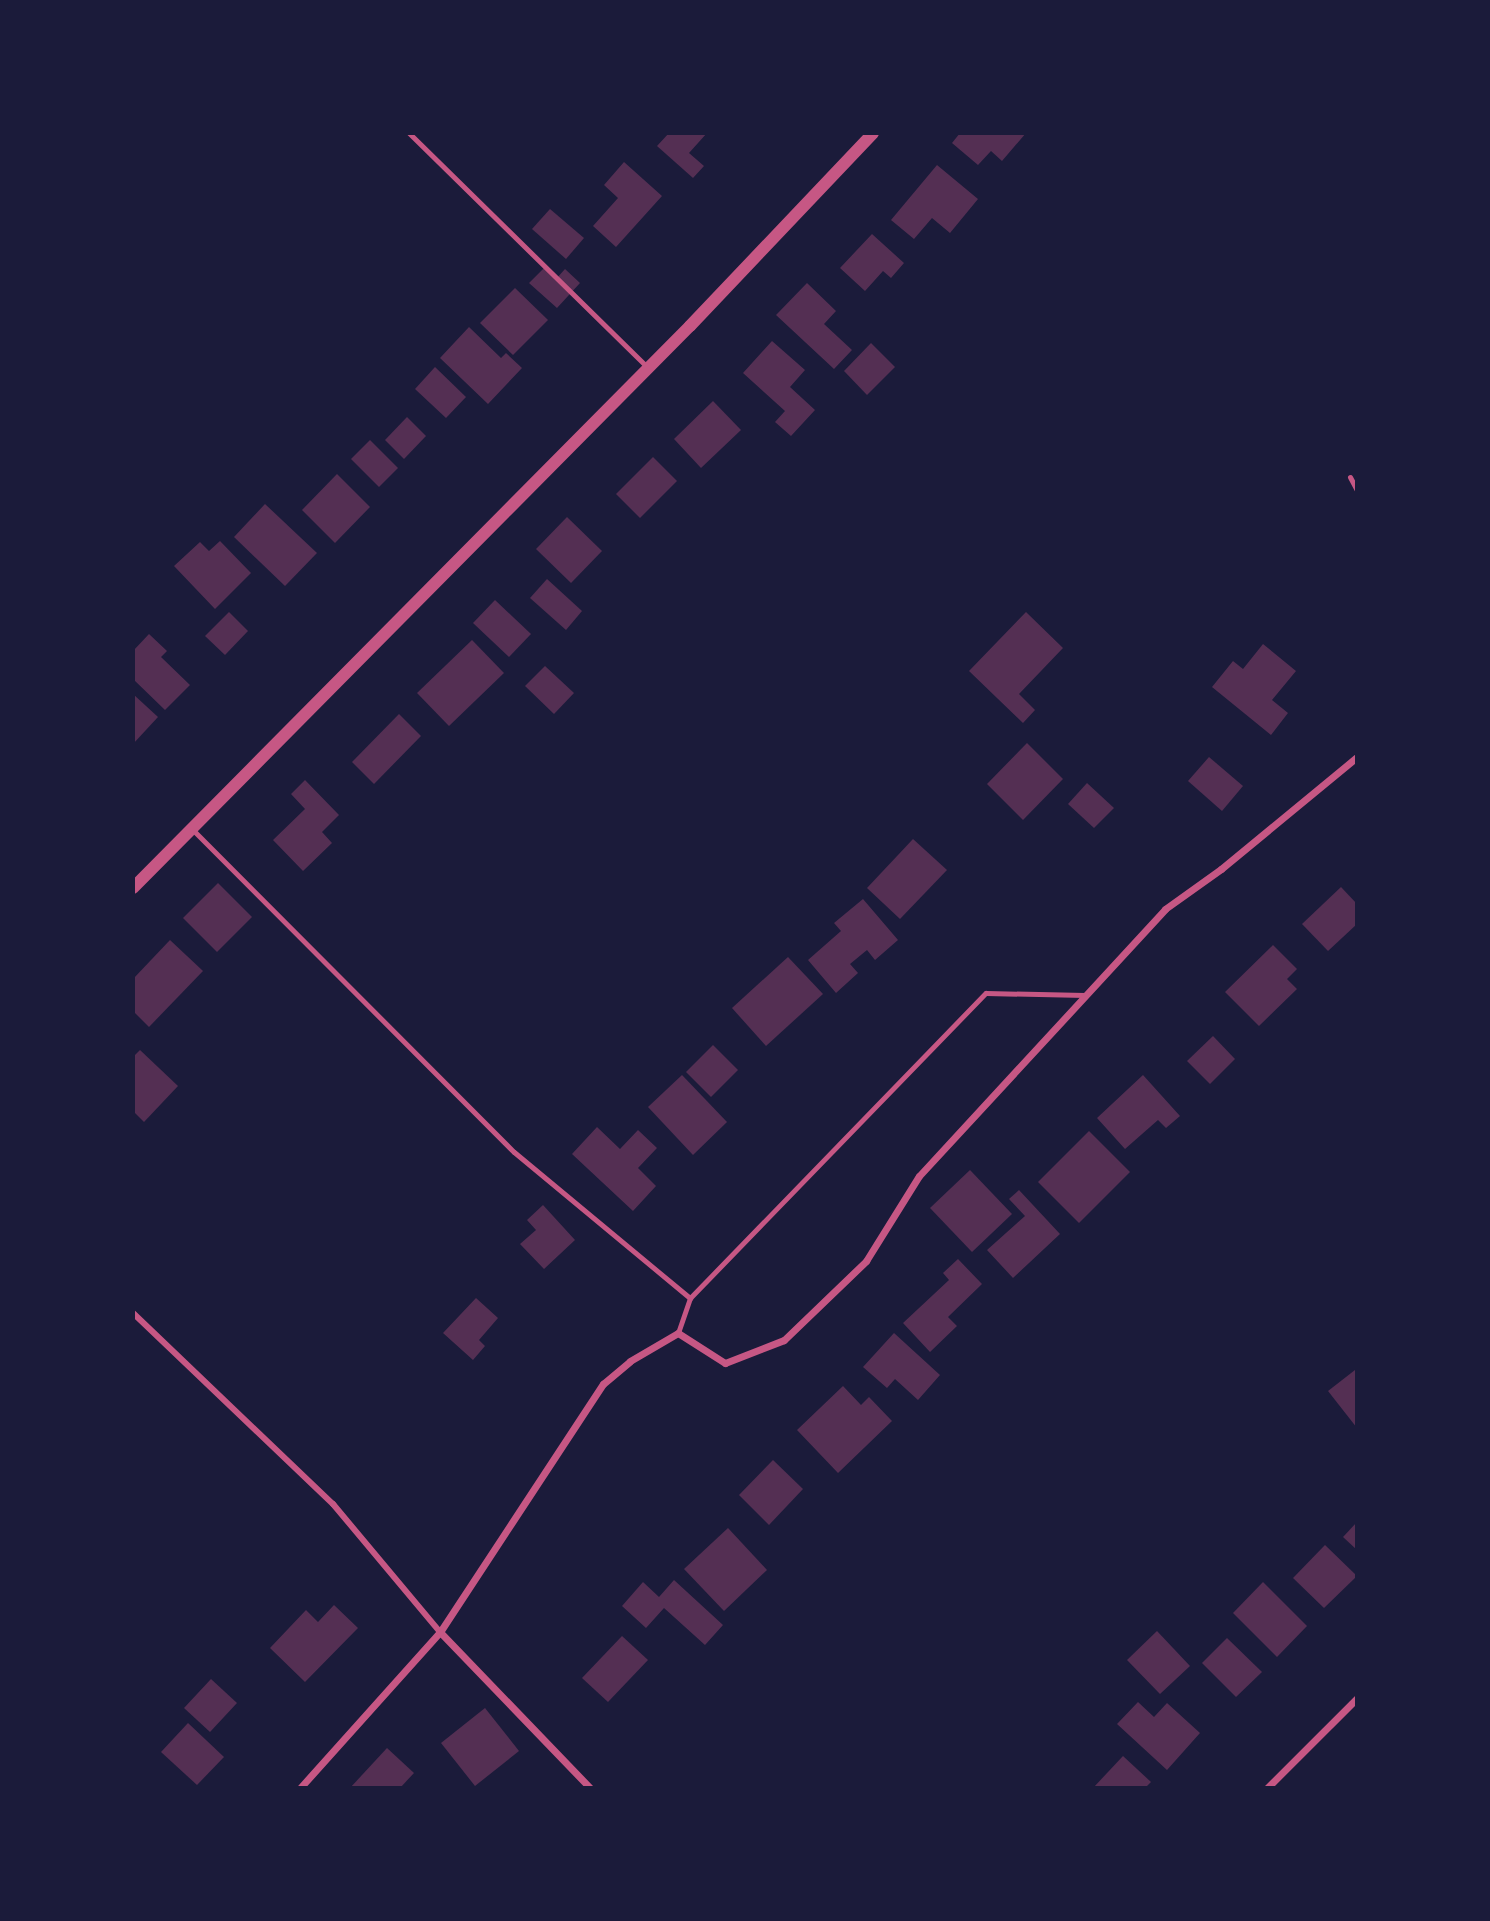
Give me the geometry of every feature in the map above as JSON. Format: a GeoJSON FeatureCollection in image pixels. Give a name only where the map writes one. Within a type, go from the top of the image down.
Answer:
{"type":"FeatureCollection","features":[{"type":"Feature","properties":{"kind":"street"},"geometry":{"type":"LineString","coordinates":[[133,888],[648,368],[873,133]]}},
{"type":"Feature","properties":{"kind":"street"},"geometry":{"type":"LineString","coordinates":[[300,1788],[440,1632],[603,1384],[630,1361],[678,1333],[725,1363],[784,1340],[866,1261],[919,1175],[1165,909],[1221,869],[1357,757]]}},
{"type":"Feature","properties":{"kind":"street"},"geometry":{"type":"LineString","coordinates":[[133,1313],[333,1504],[440,1632],[590,1788]]}},
{"type":"Feature","properties":{"kind":"street"},"geometry":{"type":"LineString","coordinates":[[1267,1788],[1357,1698]]}},
{"type":"Feature","properties":{"kind":"lane"},"geometry":{"type":"LineString","coordinates":[[409,133],[648,368]]}},
{"type":"Feature","properties":{"kind":"lane"},"geometry":{"type":"LineString","coordinates":[[1350,477],[1357,490]]}},
{"type":"Feature","properties":{"kind":"lane"},"geometry":{"type":"LineString","coordinates":[[191,828],[514,1152],[690,1297]]}},
{"type":"Feature","properties":{"kind":"lane"},"geometry":{"type":"LineString","coordinates":[[678,1333],[690,1297],[986,993],[1085,995]]}},
{"type":"Feature","properties":{"kind":"building"},"geometry":{"type":"Polygon","coordinates":[[[669,133],[707,133],[689,153],[704,166],[693,178],[657,146],[669,133]]]}},
{"type":"Feature","properties":{"kind":"building"},"geometry":{"type":"Polygon","coordinates":[[[960,133],[1026,133],[1002,161],[991,151],[978,165],[952,143],[960,133]]]}},
{"type":"Feature","properties":{"kind":"building"},"geometry":{"type":"Polygon","coordinates":[[[624,162],[662,196],[616,247],[593,226],[618,198],[604,185],[624,162]]]}},
{"type":"Feature","properties":{"kind":"building"},"geometry":{"type":"Polygon","coordinates":[[[937,165],[978,199],[950,233],[932,218],[914,239],[891,220],[937,165]]]}},
{"type":"Feature","properties":{"kind":"building"},"geometry":{"type":"Polygon","coordinates":[[[550,209],[584,238],[566,259],[532,229],[550,209]]]}},
{"type":"Feature","properties":{"kind":"building"},"geometry":{"type":"Polygon","coordinates":[[[872,234],[904,263],[891,278],[883,271],[865,291],[840,268],[872,234]]]}},
{"type":"Feature","properties":{"kind":"building"},"geometry":{"type":"Polygon","coordinates":[[[544,268],[556,279],[565,269],[580,283],[557,308],[529,283],[544,268]]]}},
{"type":"Feature","properties":{"kind":"building"},"geometry":{"type":"Polygon","coordinates":[[[807,283],[836,311],[824,324],[852,350],[834,369],[776,315],[807,283]]]}},
{"type":"Feature","properties":{"kind":"building"},"geometry":{"type":"Polygon","coordinates":[[[515,288],[548,320],[513,355],[480,323],[515,288]]]}},
{"type":"Feature","properties":{"kind":"building"},"geometry":{"type":"Polygon","coordinates":[[[469,327],[501,358],[506,353],[522,368],[488,404],[440,358],[469,327]]]}},
{"type":"Feature","properties":{"kind":"building"},"geometry":{"type":"Polygon","coordinates":[[[772,341],[805,370],[790,387],[815,410],[791,436],[775,422],[785,411],[743,373],[772,341]]]}},
{"type":"Feature","properties":{"kind":"building"},"geometry":{"type":"Polygon","coordinates":[[[871,343],[895,367],[867,395],[844,371],[871,343]]]}},
{"type":"Feature","properties":{"kind":"building"},"geometry":{"type":"Polygon","coordinates":[[[435,367],[466,397],[446,418],[415,389],[435,367]]]}},
{"type":"Feature","properties":{"kind":"building"},"geometry":{"type":"Polygon","coordinates":[[[713,401],[741,430],[701,468],[674,439],[713,401]]]}},
{"type":"Feature","properties":{"kind":"building"},"geometry":{"type":"Polygon","coordinates":[[[407,417],[426,436],[404,459],[385,440],[407,417]]]}},
{"type":"Feature","properties":{"kind":"building"},"geometry":{"type":"Polygon","coordinates":[[[370,440],[398,468],[379,487],[351,459],[370,440]]]}},
{"type":"Feature","properties":{"kind":"building"},"geometry":{"type":"Polygon","coordinates":[[[653,457],[677,481],[640,518],[616,494],[653,457]]]}},
{"type":"Feature","properties":{"kind":"building"},"geometry":{"type":"Polygon","coordinates":[[[337,474],[370,507],[335,543],[302,510],[337,474]]]}},
{"type":"Feature","properties":{"kind":"building"},"geometry":{"type":"Polygon","coordinates":[[[265,504],[317,553],[285,586],[234,537],[265,504]]]}},
{"type":"Feature","properties":{"kind":"building"},"geometry":{"type":"Polygon","coordinates":[[[567,517],[602,551],[571,583],[536,549],[567,517]]]}},
{"type":"Feature","properties":{"kind":"building"},"geometry":{"type":"Polygon","coordinates":[[[220,541],[251,573],[215,609],[174,566],[200,542],[209,551],[220,541]]]}},
{"type":"Feature","properties":{"kind":"building"},"geometry":{"type":"Polygon","coordinates":[[[547,579],[582,611],[566,630],[530,598],[547,579]]]}},
{"type":"Feature","properties":{"kind":"building"},"geometry":{"type":"Polygon","coordinates":[[[495,600],[531,634],[509,657],[473,623],[495,600]]]}},
{"type":"Feature","properties":{"kind":"building"},"geometry":{"type":"Polygon","coordinates":[[[229,612],[248,631],[225,655],[205,636],[229,612]]]}},
{"type":"Feature","properties":{"kind":"building"},"geometry":{"type":"Polygon","coordinates":[[[1026,612],[1063,648],[1019,694],[1035,710],[1023,723],[969,671],[1026,612]]]}},
{"type":"Feature","properties":{"kind":"building"},"geometry":{"type":"Polygon","coordinates":[[[149,634],[167,651],[161,657],[190,685],[165,710],[133,679],[133,651],[149,634]]]}},
{"type":"Feature","properties":{"kind":"building"},"geometry":{"type":"Polygon","coordinates":[[[472,640],[504,673],[449,726],[417,693],[472,640]]]}},
{"type":"Feature","properties":{"kind":"building"},"geometry":{"type":"Polygon","coordinates":[[[1263,644],[1296,671],[1272,700],[1288,713],[1271,735],[1212,687],[1233,661],[1243,669],[1263,644]]]}},
{"type":"Feature","properties":{"kind":"building"},"geometry":{"type":"Polygon","coordinates":[[[545,666],[574,693],[554,714],[525,686],[545,666]]]}},
{"type":"Feature","properties":{"kind":"building"},"geometry":{"type":"Polygon","coordinates":[[[133,694],[158,717],[133,744],[133,694]]]}},
{"type":"Feature","properties":{"kind":"building"},"geometry":{"type":"Polygon","coordinates":[[[399,714],[421,736],[374,784],[352,762],[399,714]]]}},
{"type":"Feature","properties":{"kind":"building"},"geometry":{"type":"Polygon","coordinates":[[[1027,743],[1063,779],[1023,820],[987,784],[1027,743]]]}},
{"type":"Feature","properties":{"kind":"building"},"geometry":{"type":"Polygon","coordinates":[[[1209,757],[1243,786],[1222,811],[1188,781],[1209,757]]]}},
{"type":"Feature","properties":{"kind":"building"},"geometry":{"type":"Polygon","coordinates":[[[305,780],[339,815],[322,832],[332,843],[303,871],[273,840],[305,809],[291,794],[305,780]]]}},
{"type":"Feature","properties":{"kind":"building"},"geometry":{"type":"Polygon","coordinates":[[[1087,783],[1114,808],[1094,828],[1068,804],[1087,783]]]}},
{"type":"Feature","properties":{"kind":"building"},"geometry":{"type":"Polygon","coordinates":[[[913,839],[947,870],[900,919],[867,888],[913,839]]]}},
{"type":"Feature","properties":{"kind":"building"},"geometry":{"type":"Polygon","coordinates":[[[218,883],[252,917],[217,952],[183,918],[218,883]]]}},
{"type":"Feature","properties":{"kind":"building"},"geometry":{"type":"Polygon","coordinates":[[[1341,887],[1357,904],[1357,924],[1328,951],[1302,924],[1341,887]]]}},
{"type":"Feature","properties":{"kind":"building"},"geometry":{"type":"Polygon","coordinates":[[[863,899],[898,940],[875,960],[867,950],[850,964],[858,973],[836,993],[808,960],[841,931],[834,923],[863,899]]]}},
{"type":"Feature","properties":{"kind":"building"},"geometry":{"type":"Polygon","coordinates":[[[170,940],[203,971],[149,1027],[133,1011],[133,979],[170,940]]]}},
{"type":"Feature","properties":{"kind":"building"},"geometry":{"type":"Polygon","coordinates":[[[1273,945],[1297,969],[1287,979],[1297,989],[1259,1026],[1225,992],[1273,945]]]}},
{"type":"Feature","properties":{"kind":"building"},"geometry":{"type":"Polygon","coordinates":[[[788,957],[823,994],[766,1046],[732,1008],[788,957]]]}},
{"type":"Feature","properties":{"kind":"building"},"geometry":{"type":"Polygon","coordinates":[[[1213,1036],[1235,1059],[1210,1084],[1187,1061],[1213,1036]]]}},
{"type":"Feature","properties":{"kind":"building"},"geometry":{"type":"Polygon","coordinates":[[[713,1045],[738,1070],[711,1097],[686,1072],[713,1045]]]}},
{"type":"Feature","properties":{"kind":"building"},"geometry":{"type":"Polygon","coordinates":[[[140,1050],[178,1086],[144,1122],[133,1111],[133,1057],[140,1050]]]}},
{"type":"Feature","properties":{"kind":"building"},"geometry":{"type":"Polygon","coordinates":[[[682,1075],[727,1122],[693,1155],[648,1107],[682,1075]]]}},
{"type":"Feature","properties":{"kind":"building"},"geometry":{"type":"Polygon","coordinates":[[[1143,1075],[1180,1116],[1166,1128],[1158,1120],[1125,1149],[1097,1118],[1143,1075]]]}},
{"type":"Feature","properties":{"kind":"building"},"geometry":{"type":"Polygon","coordinates":[[[597,1127],[620,1149],[638,1130],[657,1148],[638,1168],[656,1186],[633,1211],[572,1154],[597,1127]]]}},
{"type":"Feature","properties":{"kind":"building"},"geometry":{"type":"Polygon","coordinates":[[[1089,1131],[1130,1172],[1079,1223],[1038,1182],[1089,1131]]]}},
{"type":"Feature","properties":{"kind":"building"},"geometry":{"type":"Polygon","coordinates":[[[970,1170],[1012,1214],[972,1252],[930,1208],[970,1170]]]}},
{"type":"Feature","properties":{"kind":"building"},"geometry":{"type":"Polygon","coordinates":[[[1019,1190],[1060,1234],[1013,1278],[987,1250],[1025,1216],[1009,1199],[1019,1190]]]}},
{"type":"Feature","properties":{"kind":"building"},"geometry":{"type":"Polygon","coordinates":[[[543,1205],[575,1240],[544,1269],[520,1244],[536,1230],[527,1220],[543,1205]]]}},
{"type":"Feature","properties":{"kind":"building"},"geometry":{"type":"Polygon","coordinates":[[[958,1259],[982,1284],[948,1317],[957,1326],[930,1352],[903,1323],[949,1280],[943,1273],[958,1259]]]}},
{"type":"Feature","properties":{"kind":"building"},"geometry":{"type":"Polygon","coordinates":[[[476,1298],[498,1318],[479,1340],[485,1346],[473,1360],[443,1333],[476,1298]]]}},
{"type":"Feature","properties":{"kind":"building"},"geometry":{"type":"Polygon","coordinates":[[[894,1333],[940,1375],[918,1400],[895,1379],[887,1388],[863,1367],[894,1333]]]}},
{"type":"Feature","properties":{"kind":"building"},"geometry":{"type":"Polygon","coordinates":[[[1355,1370],[1357,1372],[1357,1428],[1328,1391],[1355,1370]]]}},
{"type":"Feature","properties":{"kind":"building"},"geometry":{"type":"Polygon","coordinates":[[[843,1386],[861,1405],[869,1397],[892,1421],[838,1473],[797,1430],[843,1386]]]}},
{"type":"Feature","properties":{"kind":"building"},"geometry":{"type":"Polygon","coordinates":[[[773,1460],[803,1489],[769,1525],[739,1495],[773,1460]]]}},
{"type":"Feature","properties":{"kind":"building"},"geometry":{"type":"Polygon","coordinates":[[[1357,1522],[1357,1550],[1343,1537],[1357,1522]]]}},
{"type":"Feature","properties":{"kind":"building"},"geometry":{"type":"Polygon","coordinates":[[[728,1528],[767,1570],[724,1611],[684,1569],[728,1528]]]}},
{"type":"Feature","properties":{"kind":"building"},"geometry":{"type":"Polygon","coordinates":[[[1325,1545],[1357,1576],[1324,1608],[1293,1578],[1325,1545]]]}},
{"type":"Feature","properties":{"kind":"building"},"geometry":{"type":"Polygon","coordinates":[[[674,1580],[723,1625],[705,1645],[664,1608],[646,1628],[622,1606],[643,1582],[659,1597],[674,1580]]]}},
{"type":"Feature","properties":{"kind":"building"},"geometry":{"type":"Polygon","coordinates":[[[1263,1582],[1307,1626],[1277,1657],[1233,1613],[1263,1582]]]}},
{"type":"Feature","properties":{"kind":"building"},"geometry":{"type":"Polygon","coordinates":[[[334,1605],[358,1628],[305,1682],[270,1648],[306,1610],[318,1622],[334,1605]]]}},
{"type":"Feature","properties":{"kind":"building"},"geometry":{"type":"Polygon","coordinates":[[[1157,1631],[1190,1666],[1160,1694],[1127,1660],[1157,1631]]]}},
{"type":"Feature","properties":{"kind":"building"},"geometry":{"type":"Polygon","coordinates":[[[622,1636],[648,1660],[608,1702],[582,1678],[622,1636]]]}},
{"type":"Feature","properties":{"kind":"building"},"geometry":{"type":"Polygon","coordinates":[[[1227,1638],[1262,1672],[1236,1697],[1202,1663],[1227,1638]]]}},
{"type":"Feature","properties":{"kind":"building"},"geometry":{"type":"Polygon","coordinates":[[[211,1679],[237,1703],[210,1732],[184,1708],[211,1679]]]}},
{"type":"Feature","properties":{"kind":"building"},"geometry":{"type":"Polygon","coordinates":[[[1138,1702],[1154,1717],[1167,1703],[1200,1733],[1167,1770],[1117,1724],[1138,1702]]]}},
{"type":"Feature","properties":{"kind":"building"},"geometry":{"type":"Polygon","coordinates":[[[485,1708],[519,1751],[475,1786],[441,1743],[485,1708]]]}},
{"type":"Feature","properties":{"kind":"building"},"geometry":{"type":"Polygon","coordinates":[[[188,1723],[224,1757],[197,1785],[161,1752],[188,1723]]]}},
{"type":"Feature","properties":{"kind":"building"},"geometry":{"type":"Polygon","coordinates":[[[387,1748],[414,1773],[400,1788],[350,1788],[387,1748]]]}},
{"type":"Feature","properties":{"kind":"building"},"geometry":{"type":"Polygon","coordinates":[[[1123,1756],[1151,1782],[1145,1788],[1093,1788],[1123,1756]]]}}]}
